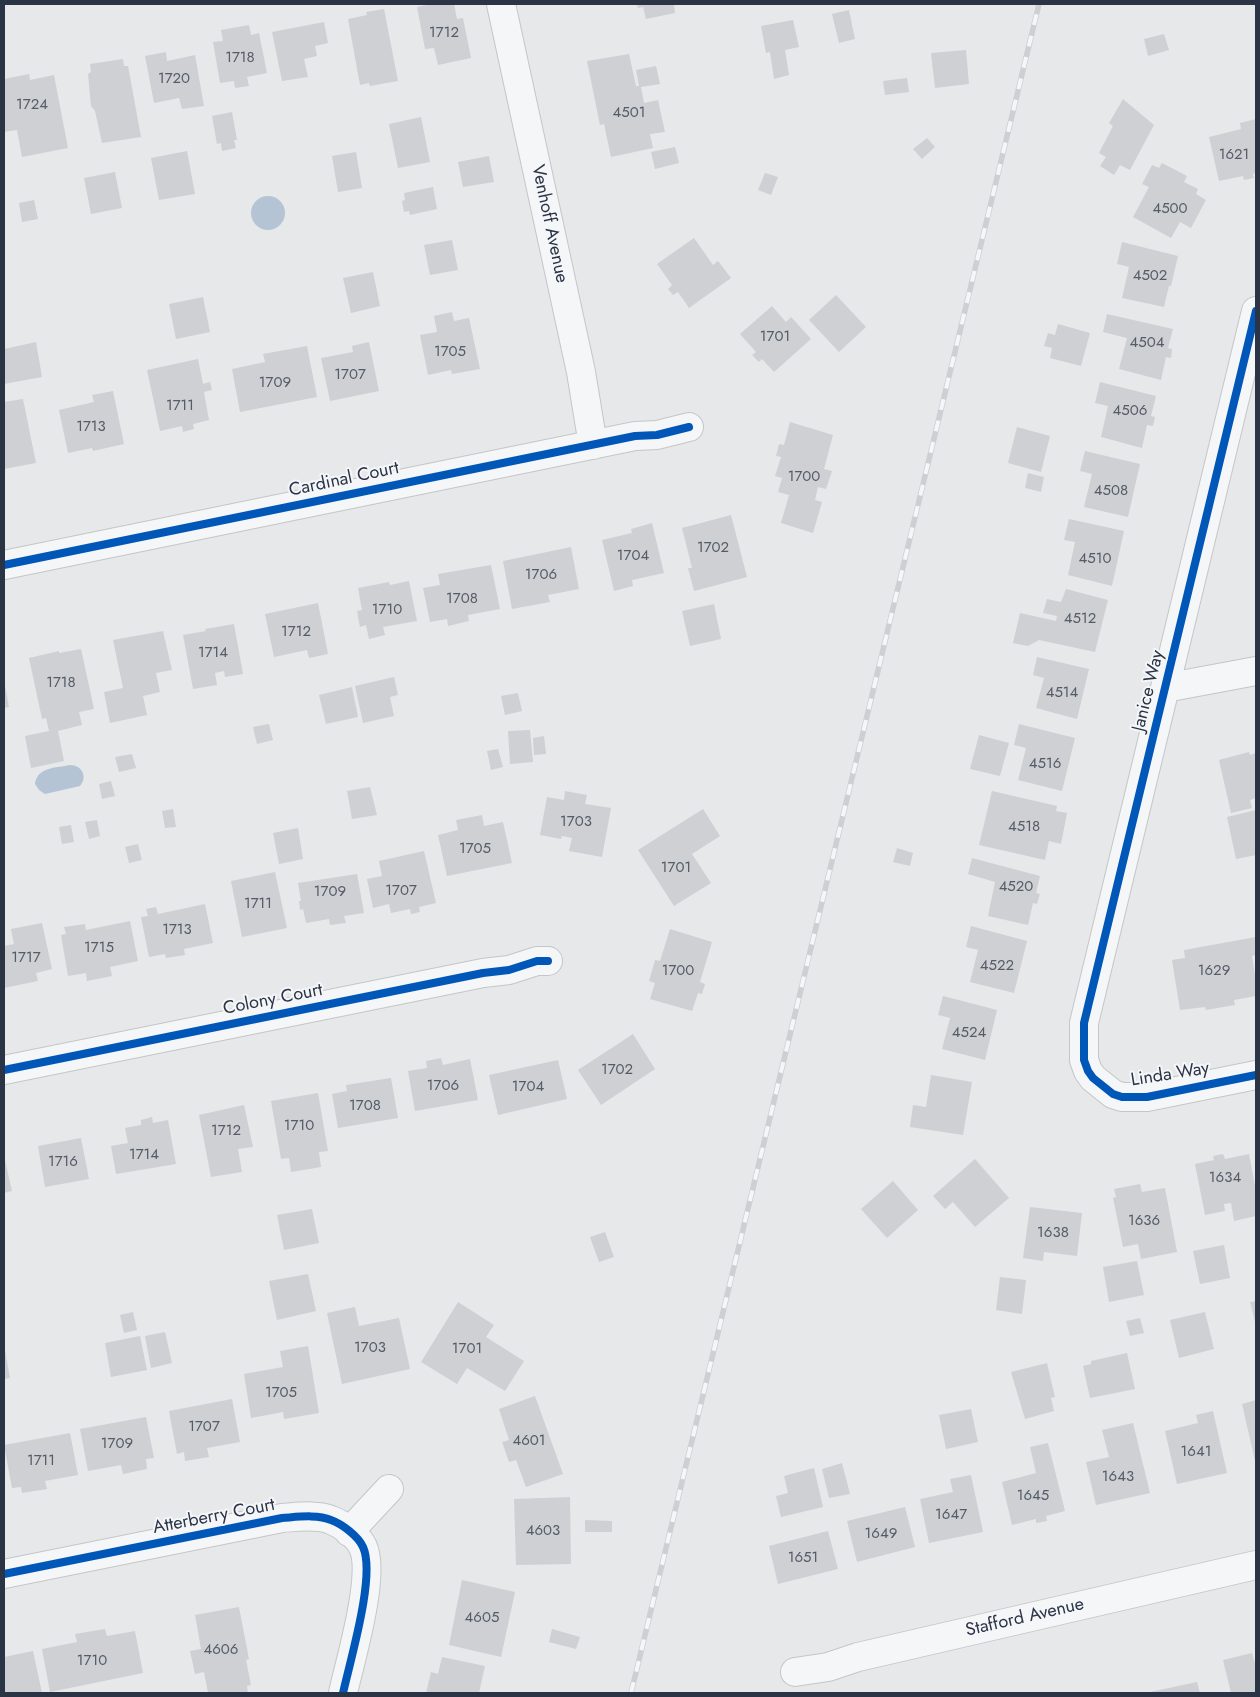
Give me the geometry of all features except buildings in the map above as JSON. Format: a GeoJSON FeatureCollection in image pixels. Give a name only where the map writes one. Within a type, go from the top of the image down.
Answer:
{"type":"FeatureCollection","features":[{"type":"Feature","properties":{"kind":"street","name":"Venhoff Avenue"},"geometry":{"type":"LineString","coordinates":[[501,4],[580,372],[593,445]]}},
{"type":"Feature","properties":{"kind":"street","name":"Janice Way"},"geometry":{"type":"LineString","coordinates":[[1093,1078],[1084,1060],[1084,1023],[1256,311]]}},
{"type":"Feature","properties":{"kind":"street","name":"Cardinal Court"},"geometry":{"type":"LineString","coordinates":[[4,565],[635,436],[656,435],[689,427]]}},
{"type":"Feature","properties":{"kind":"street"},"geometry":{"type":"LineString","coordinates":[[1165,688],[1256,671]]}},
{"type":"Feature","properties":{"kind":"street","name":"Colony Court"},"geometry":{"type":"LineString","coordinates":[[4,1070],[483,973],[509,970],[537,961],[548,961]]}},
{"type":"Feature","properties":{"kind":"street","name":"Linda Way"},"geometry":{"type":"LineString","coordinates":[[1093,1078],[1113,1094],[1122,1097],[1147,1097],[1256,1075]]}},
{"type":"Feature","properties":{"kind":"street"},"geometry":{"type":"LineString","coordinates":[[349,1532],[389,1489]]}},
{"type":"Feature","properties":{"kind":"street","name":"Atterberry Court"},"geometry":{"type":"LineString","coordinates":[[4,1574],[282,1518],[307,1517],[330,1519],[356,1537],[363,1547],[367,1564],[366,1588],[343,1693]]}},
{"type":"Feature","properties":{"kind":"street","name":"Stafford Avenue"},"geometry":{"type":"LineString","coordinates":[[794,1672],[828,1667],[858,1657],[1256,1565]]}},
{"type":"Feature","properties":{"kind":"water"},"geometry":{"type":"Polygon","coordinates":[[[268,196],[280,201],[285,213],[280,225],[268,230],[256,225],[251,213],[256,201],[268,196]]]}},
{"type":"Feature","properties":{"kind":"water"},"geometry":{"type":"Polygon","coordinates":[[[70,765],[81,769],[84,775],[80,786],[45,794],[35,784],[39,774],[43,771],[70,765]]]}},
{"type":"Feature","properties":{"kind":"railway"},"geometry":{"type":"LineString","coordinates":[[631,1693],[1039,4]]}},
{"type":"Feature","properties":{"kind":"cycle path"},"geometry":{"type":"LineString","coordinates":[[1256,311],[1084,1023],[1084,1060],[1088,1071],[1093,1078],[1113,1094],[1122,1097],[1147,1097],[1256,1075]]}},
{"type":"Feature","properties":{"kind":"cycle path"},"geometry":{"type":"LineString","coordinates":[[4,565],[635,436],[657,435],[689,427]]}},
{"type":"Feature","properties":{"kind":"cycle path"},"geometry":{"type":"LineString","coordinates":[[4,1070],[483,973],[509,970],[537,961],[548,961]]}},
{"type":"Feature","properties":{"kind":"cycle path"},"geometry":{"type":"LineString","coordinates":[[4,1574],[282,1518],[313,1516],[331,1520],[345,1527],[354,1535],[363,1547],[366,1560],[361,1618],[343,1693]]}}]}
